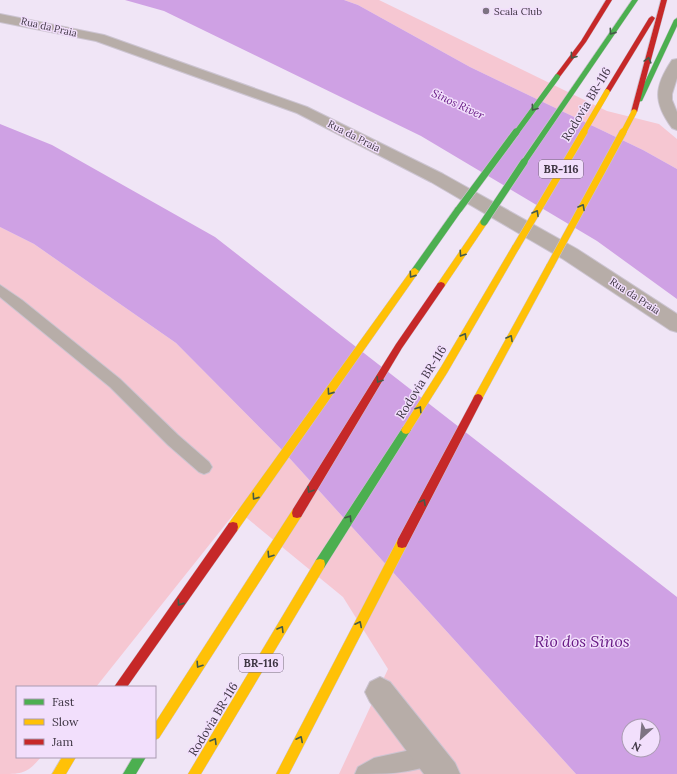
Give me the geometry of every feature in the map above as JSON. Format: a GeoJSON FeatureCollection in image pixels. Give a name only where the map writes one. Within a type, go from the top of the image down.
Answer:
{"type":"FeatureCollection","features":[{"type":"Feature","properties":{"kind":"main road"},"geometry":{"type":"LineString","coordinates":[[121,686],[459,209],[583,42],[609,0]]}},
{"type":"Feature","properties":{"kind":"main road","name":"Rodovia BR-116"},"geometry":{"type":"LineString","coordinates":[[156,732],[291,522],[399,346],[635,0]]}},
{"type":"Feature","properties":{"kind":"main road"},"geometry":{"type":"LineString","coordinates":[[634,112],[663,0]]}},
{"type":"Feature","properties":{"kind":"main road","name":"Rodovia BR-116"},"geometry":{"type":"LineString","coordinates":[[194,774],[328,551],[444,370],[606,92],[663,0]]}},
{"type":"Feature","properties":{"kind":"main road"},"geometry":{"type":"LineString","coordinates":[[282,774],[485,384],[634,112],[677,20]]}},
{"type":"Feature","properties":{"kind":"main road"},"geometry":{"type":"LineString","coordinates":[[58,774],[69,758]]}},
{"type":"Feature","properties":{"kind":"main road"},"geometry":{"type":"LineString","coordinates":[[129,774],[139,758]]}},
{"type":"Feature","properties":{"kind":"street","name":"Rua da Praia"},"geometry":{"type":"LineString","coordinates":[[0,18],[99,38],[302,110],[437,178],[570,254],[677,324]]}},
{"type":"Feature","properties":{"kind":"street"},"geometry":{"type":"LineString","coordinates":[[677,63],[664,88],[665,104],[677,125]]}},
{"type":"Feature","properties":{"kind":"street"},"geometry":{"type":"LineString","coordinates":[[380,692],[437,765]]}},
{"type":"Feature","properties":{"kind":"lane"},"geometry":{"type":"LineString","coordinates":[[0,290],[115,382],[173,440],[204,467]]}},
{"type":"Feature","properties":{"kind":"lane"},"geometry":{"type":"LineString","coordinates":[[365,774],[374,768],[437,765]]}},
{"type":"Feature","properties":{"kind":"shaded area"},"geometry":{"type":"Polygon","coordinates":[[[344,0],[379,0],[607,111],[659,124],[677,139],[677,169],[643,150],[470,67],[358,5],[344,0]]]}},
{"type":"Feature","properties":{"kind":"shaded area"},"geometry":{"type":"Polygon","coordinates":[[[0,227],[34,244],[176,343],[283,451],[576,774],[339,774],[388,669],[343,597],[237,510],[97,686],[16,686],[16,758],[40,758],[32,767],[24,772],[0,774],[0,227]]]}},
{"type":"Feature","properties":{"kind":"water","name":"Sinos River"},"geometry":{"type":"Polygon","coordinates":[[[125,0],[344,0],[358,5],[470,67],[643,150],[677,169],[677,299],[597,241],[421,136],[164,11],[125,0]]]}},
{"type":"Feature","properties":{"kind":"water","name":"Rio dos Sinos"},"geometry":{"type":"Polygon","coordinates":[[[0,124],[52,145],[215,237],[677,597],[677,774],[576,774],[283,451],[176,343],[34,244],[0,227],[0,124]]]}},
{"type":"Feature","properties":{"kind":"traffic: fast"},"geometry":{"type":"LineString","coordinates":[[524,162],[635,0]]}},
{"type":"Feature","properties":{"kind":"traffic: fast"},"geometry":{"type":"LineString","coordinates":[[639,101],[677,20]]}},
{"type":"Feature","properties":{"kind":"traffic: fast"},"geometry":{"type":"LineString","coordinates":[[459,209],[557,77]]}},
{"type":"Feature","properties":{"kind":"traffic: fast"},"geometry":{"type":"LineString","coordinates":[[484,222],[524,162]]}},
{"type":"Feature","properties":{"kind":"traffic: fast"},"geometry":{"type":"LineString","coordinates":[[415,271],[459,209]]}},
{"type":"Feature","properties":{"kind":"traffic: fast"},"geometry":{"type":"LineString","coordinates":[[320,564],[406,430]]}},
{"type":"Feature","properties":{"kind":"traffic: fast"},"geometry":{"type":"LineString","coordinates":[[129,774],[139,758]]}},
{"type":"Feature","properties":{"kind":"traffic: slow"},"geometry":{"type":"LineString","coordinates":[[516,247],[607,92]]}},
{"type":"Feature","properties":{"kind":"traffic: slow"},"geometry":{"type":"LineString","coordinates":[[550,266],[634,112]]}},
{"type":"Feature","properties":{"kind":"traffic: slow"},"geometry":{"type":"LineString","coordinates":[[441,285],[484,222]]}},
{"type":"Feature","properties":{"kind":"traffic: slow"},"geometry":{"type":"LineString","coordinates":[[406,430],[444,370],[516,247]]}},
{"type":"Feature","properties":{"kind":"traffic: slow"},"geometry":{"type":"LineString","coordinates":[[478,398],[550,266]]}},
{"type":"Feature","properties":{"kind":"traffic: slow"},"geometry":{"type":"LineString","coordinates":[[233,527],[415,271]]}},
{"type":"Feature","properties":{"kind":"traffic: slow"},"geometry":{"type":"LineString","coordinates":[[156,732],[297,513]]}},
{"type":"Feature","properties":{"kind":"traffic: slow"},"geometry":{"type":"LineString","coordinates":[[282,774],[402,543]]}},
{"type":"Feature","properties":{"kind":"traffic: slow"},"geometry":{"type":"LineString","coordinates":[[194,774],[320,564]]}},
{"type":"Feature","properties":{"kind":"traffic: slow"},"geometry":{"type":"LineString","coordinates":[[58,774],[69,758]]}},
{"type":"Feature","properties":{"kind":"traffic: jam"},"geometry":{"type":"LineString","coordinates":[[557,77],[583,42],[609,0]]}},
{"type":"Feature","properties":{"kind":"traffic: jam"},"geometry":{"type":"LineString","coordinates":[[634,112],[664,0]]}},
{"type":"Feature","properties":{"kind":"traffic: jam"},"geometry":{"type":"LineString","coordinates":[[607,92],[652,18]]}},
{"type":"Feature","properties":{"kind":"traffic: jam"},"geometry":{"type":"LineString","coordinates":[[297,513],[399,346],[441,285]]}},
{"type":"Feature","properties":{"kind":"traffic: jam"},"geometry":{"type":"LineString","coordinates":[[402,543],[478,398]]}},
{"type":"Feature","properties":{"kind":"traffic: jam"},"geometry":{"type":"LineString","coordinates":[[121,686],[233,527]]}},
{"type":"Feature","properties":{"kind":"place","name":"Scala Club"},"geometry":{"type":"Point","coordinates":[486,11]}}]}
